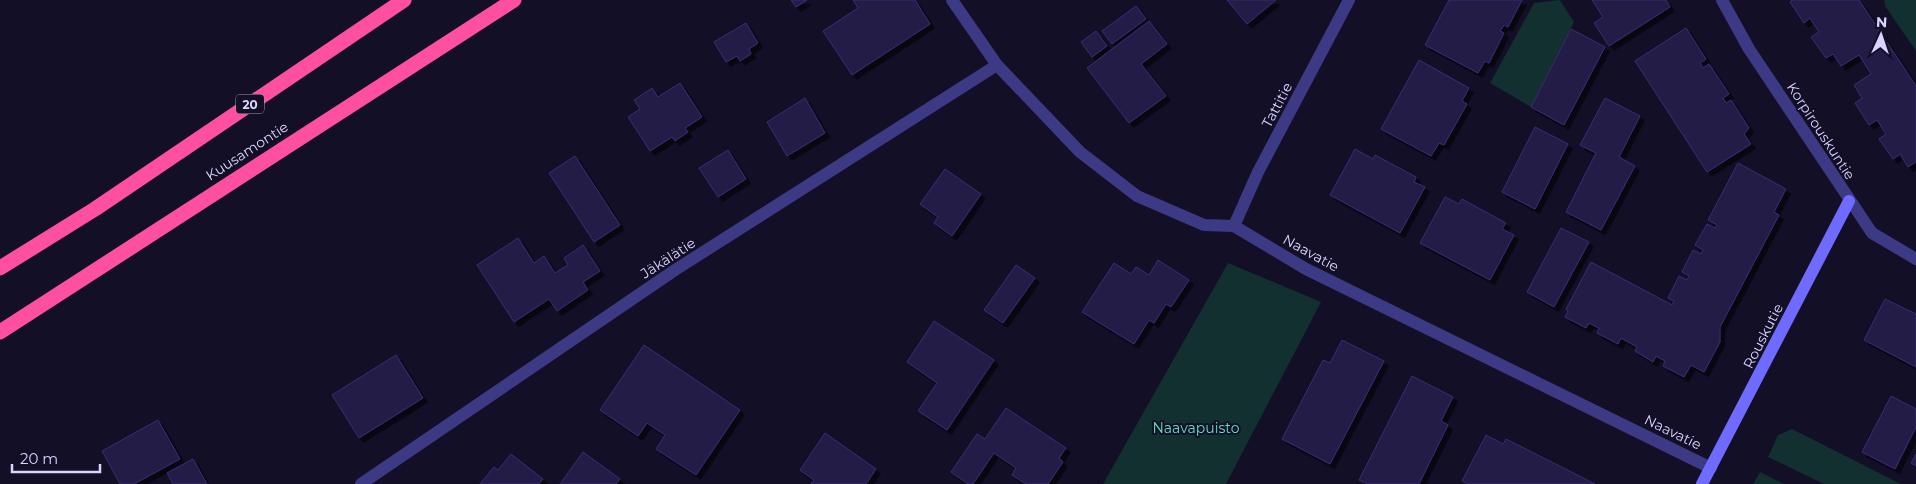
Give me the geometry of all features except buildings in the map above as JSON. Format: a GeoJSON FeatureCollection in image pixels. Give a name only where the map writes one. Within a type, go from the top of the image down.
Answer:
{"type":"FeatureCollection","features":[{"type":"Feature","properties":{"kind":"highway","name":"20"},"geometry":{"type":"LineString","coordinates":[[0,268],[95,209],[404,0]]}},
{"type":"Feature","properties":{"kind":"highway","name":"Kuusamontie"},"geometry":{"type":"LineString","coordinates":[[0,332],[514,0]]}},
{"type":"Feature","properties":{"kind":"street","name":"Naavatie"},"geometry":{"type":"LineString","coordinates":[[952,0],[997,65],[1080,152],[1137,196],[1204,225],[1234,226],[1306,269],[1711,468]]}},
{"type":"Feature","properties":{"kind":"street","name":"Tattitie"},"geometry":{"type":"LineString","coordinates":[[1234,226],[1258,172],[1349,0]]}},
{"type":"Feature","properties":{"kind":"street","name":"Korpirouskuntie"},"geometry":{"type":"LineString","coordinates":[[1722,0],[1749,49],[1872,233],[1916,259]]}},
{"type":"Feature","properties":{"kind":"street","name":"Jäkälätie"},"geometry":{"type":"LineString","coordinates":[[361,484],[675,270],[997,65]]}},
{"type":"Feature","properties":{"kind":"street","name":"Rouskutie"},"geometry":{"type":"LineString","coordinates":[[1702,484],[1849,201]]}},
{"type":"Feature","properties":{"kind":"green space"},"geometry":{"type":"Polygon","coordinates":[[[1560,0],[1574,22],[1531,107],[1490,83],[1534,3],[1560,0]]]}},
{"type":"Feature","properties":{"kind":"green space"},"geometry":{"type":"Polygon","coordinates":[[[1884,0],[1916,0],[1916,51],[1885,6],[1884,0]]]}},
{"type":"Feature","properties":{"kind":"green space","name":"Naavapuisto"},"geometry":{"type":"Polygon","coordinates":[[[1228,263],[1321,302],[1226,484],[1103,484],[1228,263]]]}},
{"type":"Feature","properties":{"kind":"green space"},"geometry":{"type":"Polygon","coordinates":[[[1792,429],[1901,484],[1824,484],[1768,457],[1778,435],[1792,429]]]}},
{"type":"Feature","properties":{"kind":"green space"},"geometry":{"type":"Polygon","coordinates":[[[1760,472],[1784,484],[1753,484],[1760,472]]]}}]}
